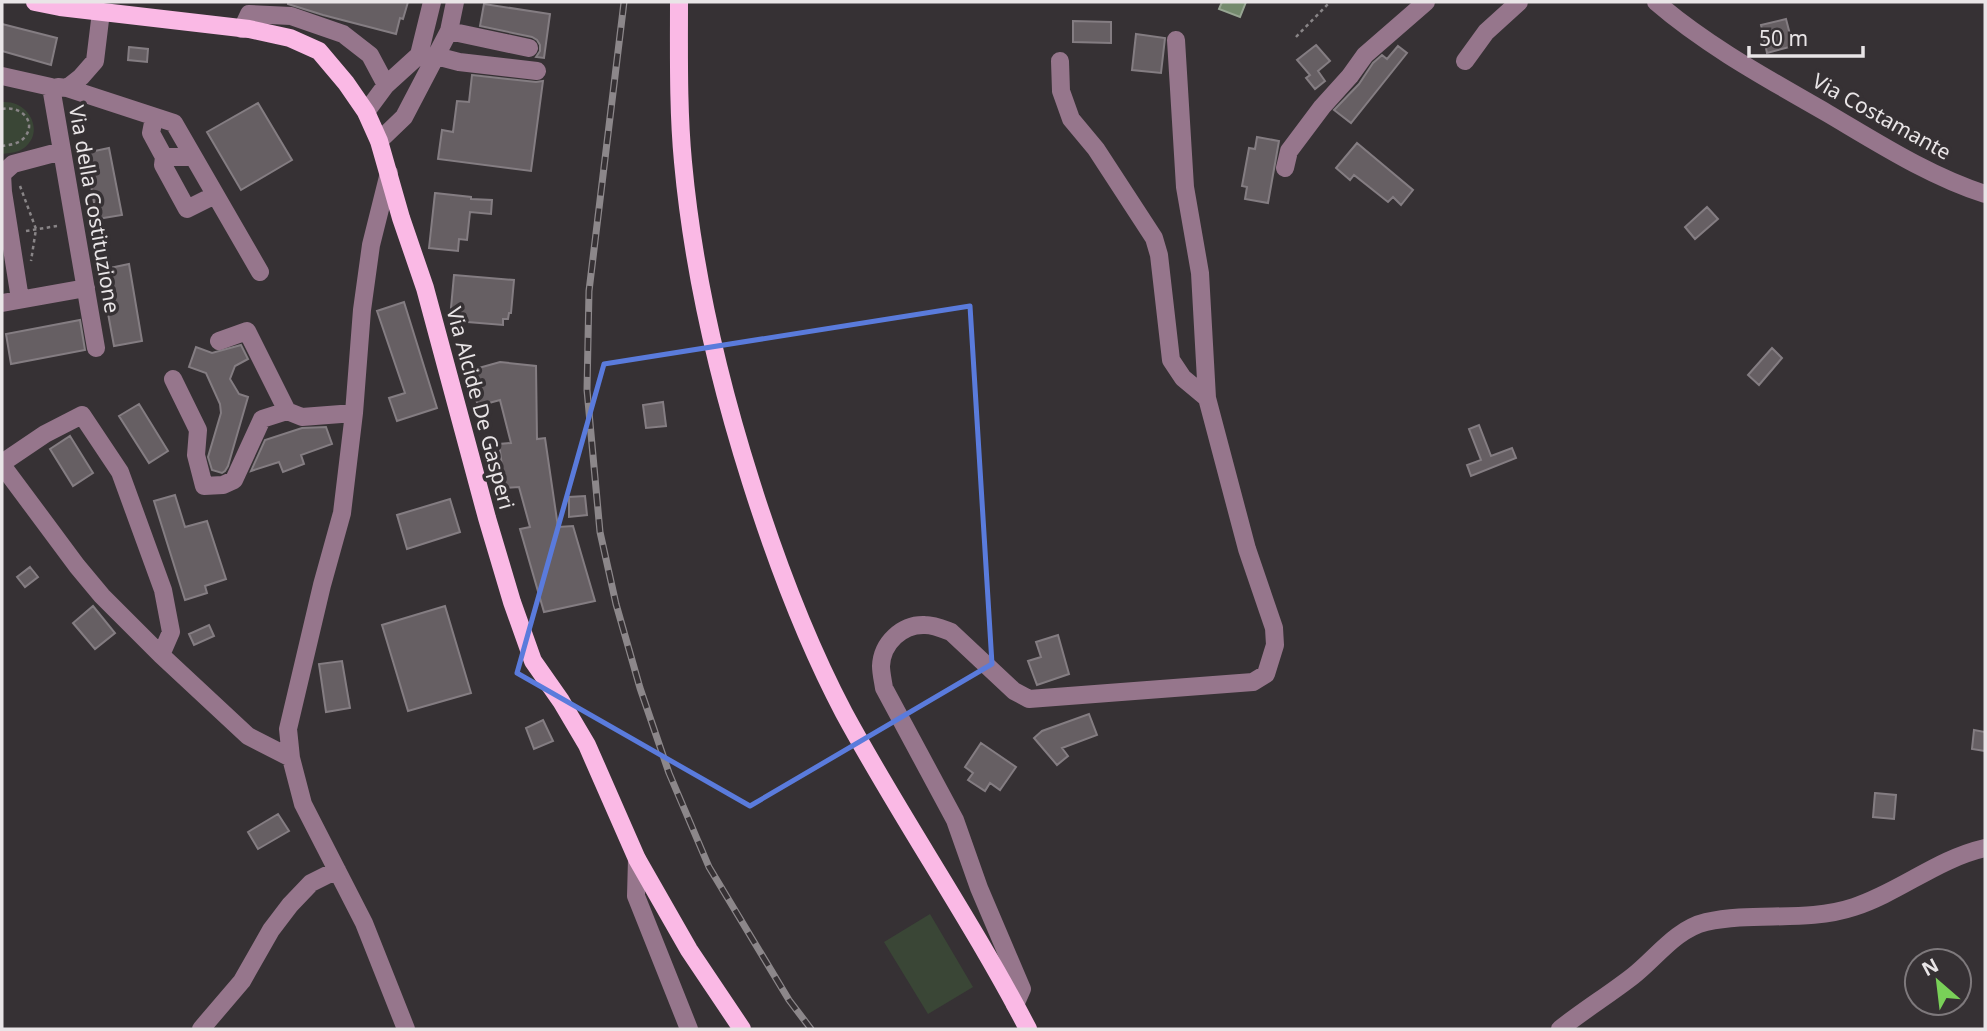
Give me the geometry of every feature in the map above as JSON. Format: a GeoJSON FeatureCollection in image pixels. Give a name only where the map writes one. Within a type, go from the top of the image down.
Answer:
{"type":"FeatureCollection","features":[{"type":"Feature","properties":{"kind":"main road","name":"Via Alcide De Gasperi"},"geometry":{"type":"LineString","coordinates":[[35,2],[242,29],[290,38],[319,51],[366,112],[379,141],[425,288],[501,566],[533,661],[562,701],[587,745],[637,859],[690,950],[742,1029]]}},
{"type":"Feature","properties":{"kind":"main road"},"geometry":{"type":"LineString","coordinates":[[679,2],[683,161],[693,244],[712,342],[737,437],[767,533],[796,609],[844,712],[1028,1029]]}},
{"type":"Feature","properties":{"kind":"street"},"geometry":{"type":"LineString","coordinates":[[366,112],[386,85],[419,55],[432,2]]}},
{"type":"Feature","properties":{"kind":"street"},"geometry":{"type":"LineString","coordinates":[[379,141],[404,117],[449,31],[455,2]]}},
{"type":"Feature","properties":{"kind":"street"},"geometry":{"type":"LineString","coordinates":[[1465,61],[1486,32],[1519,2]]}},
{"type":"Feature","properties":{"kind":"street","name":"Via Costamante"},"geometry":{"type":"LineString","coordinates":[[1656,2],[1682,24],[1815,106],[1894,152],[1966,188],[1985,194]]}},
{"type":"Feature","properties":{"kind":"street"},"geometry":{"type":"LineString","coordinates":[[1285,168],[1289,151],[1322,107],[1365,55],[1418,4]]}},
{"type":"Feature","properties":{"kind":"street"},"geometry":{"type":"LineString","coordinates":[[59,88],[81,77],[95,61],[101,12]]}},
{"type":"Feature","properties":{"kind":"street"},"geometry":{"type":"LineString","coordinates":[[242,29],[249,14],[291,16],[343,34],[370,55],[386,85]]}},
{"type":"Feature","properties":{"kind":"street"},"geometry":{"type":"LineString","coordinates":[[449,31],[529,48]]}},
{"type":"Feature","properties":{"kind":"street"},"geometry":{"type":"LineString","coordinates":[[1015,1004],[1022,989],[979,888],[955,820],[884,688],[881,666],[886,645],[900,631],[922,625],[938,627],[951,632],[1014,691],[1030,699],[1253,682],[1266,674],[1275,645],[1275,628],[1247,549],[1207,398],[1200,273],[1185,187],[1176,40]]}},
{"type":"Feature","properties":{"kind":"street"},"geometry":{"type":"LineString","coordinates":[[436,56],[459,62],[537,71]]}},
{"type":"Feature","properties":{"kind":"street"},"geometry":{"type":"LineString","coordinates":[[1060,61],[1061,91],[1071,119],[1096,149],[1154,238],[1159,255],[1171,360],[1183,379],[1207,398]]}},
{"type":"Feature","properties":{"kind":"street","name":"Via della Costituzione"},"geometry":{"type":"LineString","coordinates":[[2,76],[59,88],[62,151],[96,348]]}},
{"type":"Feature","properties":{"kind":"street"},"geometry":{"type":"LineString","coordinates":[[59,88],[174,123],[260,272]]}},
{"type":"Feature","properties":{"kind":"street"},"geometry":{"type":"LineString","coordinates":[[154,118],[151,133],[164,157],[163,165],[187,209],[215,195]]}},
{"type":"Feature","properties":{"kind":"street"},"geometry":{"type":"LineString","coordinates":[[62,151],[13,164],[2,174],[9,233],[8,272],[11,301],[86,288]]}},
{"type":"Feature","properties":{"kind":"street"},"geometry":{"type":"LineString","coordinates":[[164,157],[193,157]]}},
{"type":"Feature","properties":{"kind":"street"},"geometry":{"type":"LineString","coordinates":[[389,173],[371,245],[362,310],[354,413],[342,513],[288,729],[290,758],[303,804],[364,923],[406,1029]]}},
{"type":"Feature","properties":{"kind":"street"},"geometry":{"type":"LineString","coordinates":[[219,341],[247,331],[287,411]]}},
{"type":"Feature","properties":{"kind":"street"},"geometry":{"type":"LineString","coordinates":[[173,379],[198,430],[196,455],[204,486],[223,485],[234,480],[261,419],[287,411],[302,417],[354,413]]}},
{"type":"Feature","properties":{"kind":"street"},"geometry":{"type":"LineString","coordinates":[[161,655],[172,632],[163,590],[120,472],[82,415],[45,434],[2,464],[102,596],[161,655],[248,736],[290,758]]}},
{"type":"Feature","properties":{"kind":"street"},"geometry":{"type":"LineString","coordinates":[[1560,1029],[1634,975],[1680,934],[1704,923],[1825,914],[1855,907],[1947,861],[1985,848]]}},
{"type":"Feature","properties":{"kind":"street"},"geometry":{"type":"LineString","coordinates":[[637,859],[636,896],[689,1029]]}},
{"type":"Feature","properties":{"kind":"street"},"geometry":{"type":"LineString","coordinates":[[201,1029],[242,981],[271,930],[290,905],[311,883],[337,870]]}},
{"type":"Feature","properties":{"kind":"path"},"geometry":{"type":"LineString","coordinates":[[1296,37],[1331,2]]}},
{"type":"Feature","properties":{"kind":"path"},"geometry":{"type":"LineString","coordinates":[[2,109],[18,109],[27,118],[28,126],[25,137],[20,142],[2,146]]}},
{"type":"Feature","properties":{"kind":"path"},"geometry":{"type":"LineString","coordinates":[[9,233],[74,223]]}},
{"type":"Feature","properties":{"kind":"highlighted area"},"geometry":{"type":"Polygon","coordinates":[[[970,306],[992,664],[750,806],[517,673],[604,364],[970,306]]]}},
{"type":"Feature","properties":{"kind":"shaded area"},"geometry":{"type":"Polygon","coordinates":[[[1222,2],[1246,2],[1240,17],[1219,9],[1222,2]]]}},
{"type":"Feature","properties":{"kind":"shaded area"},"geometry":{"type":"Polygon","coordinates":[[[2,102],[21,107],[28,113],[34,129],[28,145],[19,151],[2,154],[2,102]]]}},
{"type":"Feature","properties":{"kind":"shaded area"},"geometry":{"type":"Polygon","coordinates":[[[930,914],[973,987],[928,1014],[884,942],[930,914]]]}},
{"type":"Feature","properties":{"kind":"building"},"geometry":{"type":"Polygon","coordinates":[[[288,2],[408,2],[396,34],[323,15],[288,2]]]}},
{"type":"Feature","properties":{"kind":"building"},"geometry":{"type":"Polygon","coordinates":[[[484,4],[550,14],[544,58],[536,57],[540,45],[532,37],[480,26],[484,4]]]}},
{"type":"Feature","properties":{"kind":"building"},"geometry":{"type":"Polygon","coordinates":[[[1786,19],[1793,46],[1767,53],[1761,25],[1786,19]]]}},
{"type":"Feature","properties":{"kind":"building"},"geometry":{"type":"Polygon","coordinates":[[[1073,21],[1111,22],[1111,43],[1073,42],[1073,21]]]}},
{"type":"Feature","properties":{"kind":"building"},"geometry":{"type":"Polygon","coordinates":[[[2,24],[57,38],[51,65],[2,51],[2,24]]]}},
{"type":"Feature","properties":{"kind":"building"},"geometry":{"type":"Polygon","coordinates":[[[1136,34],[1165,38],[1161,73],[1132,70],[1136,34]]]}},
{"type":"Feature","properties":{"kind":"building"},"geometry":{"type":"Polygon","coordinates":[[[1316,45],[1330,61],[1318,71],[1325,81],[1315,89],[1306,78],[1310,75],[1297,60],[1316,45]]]}},
{"type":"Feature","properties":{"kind":"building"},"geometry":{"type":"Polygon","coordinates":[[[1398,46],[1407,53],[1351,123],[1334,110],[1359,84],[1373,63],[1382,55],[1387,59],[1398,46]]]}},
{"type":"Feature","properties":{"kind":"building"},"geometry":{"type":"Polygon","coordinates":[[[129,47],[148,49],[147,62],[128,60],[129,47]]]}},
{"type":"Feature","properties":{"kind":"building"},"geometry":{"type":"Polygon","coordinates":[[[472,75],[543,81],[531,171],[438,159],[442,130],[453,132],[457,101],[469,102],[472,75]]]}},
{"type":"Feature","properties":{"kind":"building"},"geometry":{"type":"Polygon","coordinates":[[[258,103],[292,160],[241,190],[207,132],[258,103]]]}},
{"type":"Feature","properties":{"kind":"building"},"geometry":{"type":"Polygon","coordinates":[[[1257,137],[1279,141],[1268,203],[1245,199],[1247,187],[1242,186],[1249,148],[1255,149],[1257,137]]]}},
{"type":"Feature","properties":{"kind":"building"},"geometry":{"type":"Polygon","coordinates":[[[1357,143],[1413,190],[1401,205],[1393,197],[1388,202],[1354,175],[1350,180],[1336,168],[1357,143]]]}},
{"type":"Feature","properties":{"kind":"building"},"geometry":{"type":"Polygon","coordinates":[[[109,148],[122,215],[97,219],[85,153],[109,148]]]}},
{"type":"Feature","properties":{"kind":"building"},"geometry":{"type":"Polygon","coordinates":[[[435,193],[492,200],[491,214],[470,212],[467,240],[459,239],[458,251],[429,248],[435,193]]]}},
{"type":"Feature","properties":{"kind":"building"},"geometry":{"type":"Polygon","coordinates":[[[1707,207],[1718,219],[1695,239],[1685,227],[1707,207]]]}},
{"type":"Feature","properties":{"kind":"building"},"geometry":{"type":"Polygon","coordinates":[[[129,264],[142,341],[114,346],[100,270],[129,264]]]}},
{"type":"Feature","properties":{"kind":"building"},"geometry":{"type":"Polygon","coordinates":[[[454,275],[514,280],[511,313],[508,319],[503,319],[503,325],[456,321],[457,315],[454,315],[454,308],[451,308],[454,275]]]}},
{"type":"Feature","properties":{"kind":"building"},"geometry":{"type":"Polygon","coordinates":[[[404,302],[437,408],[397,421],[389,398],[405,393],[377,311],[404,302]]]}},
{"type":"Feature","properties":{"kind":"building"},"geometry":{"type":"Polygon","coordinates":[[[80,320],[85,350],[11,364],[6,334],[80,320]]]}},
{"type":"Feature","properties":{"kind":"building"},"geometry":{"type":"Polygon","coordinates":[[[241,345],[248,359],[235,366],[230,379],[239,394],[248,397],[228,466],[222,473],[212,470],[208,457],[221,413],[220,404],[206,373],[189,367],[196,347],[212,353],[241,345]]]}},
{"type":"Feature","properties":{"kind":"building"},"geometry":{"type":"Polygon","coordinates":[[[1772,348],[1782,358],[1759,385],[1748,375],[1772,348]]]}},
{"type":"Feature","properties":{"kind":"building"},"geometry":{"type":"Polygon","coordinates":[[[500,362],[536,366],[537,439],[545,438],[558,527],[573,526],[595,601],[544,612],[520,529],[530,527],[519,487],[505,488],[499,444],[511,443],[500,400],[478,406],[468,371],[500,362]]]}},
{"type":"Feature","properties":{"kind":"building"},"geometry":{"type":"Polygon","coordinates":[[[663,402],[666,426],[646,428],[643,405],[663,402]]]}},
{"type":"Feature","properties":{"kind":"building"},"geometry":{"type":"Polygon","coordinates":[[[139,404],[168,451],[149,463],[119,416],[139,404]]]}},
{"type":"Feature","properties":{"kind":"building"},"geometry":{"type":"Polygon","coordinates":[[[1479,425],[1491,456],[1512,448],[1516,458],[1471,476],[1467,465],[1481,460],[1469,429],[1479,425]]]}},
{"type":"Feature","properties":{"kind":"building"},"geometry":{"type":"Polygon","coordinates":[[[326,427],[332,444],[301,455],[304,464],[283,472],[279,462],[251,471],[265,440],[302,428],[326,427]]]}},
{"type":"Feature","properties":{"kind":"building"},"geometry":{"type":"Polygon","coordinates":[[[70,436],[93,473],[73,486],[50,449],[70,436]]]}},
{"type":"Feature","properties":{"kind":"building"},"geometry":{"type":"Polygon","coordinates":[[[175,495],[185,527],[207,521],[226,579],[205,586],[207,593],[185,600],[154,501],[175,495]]]}},
{"type":"Feature","properties":{"kind":"building"},"geometry":{"type":"Polygon","coordinates":[[[585,496],[587,515],[569,517],[569,497],[585,496]]]}},
{"type":"Feature","properties":{"kind":"building"},"geometry":{"type":"Polygon","coordinates":[[[450,499],[460,532],[407,549],[397,515],[450,499]]]}},
{"type":"Feature","properties":{"kind":"building"},"geometry":{"type":"Polygon","coordinates":[[[30,567],[38,577],[25,587],[17,577],[30,567]]]}},
{"type":"Feature","properties":{"kind":"building"},"geometry":{"type":"Polygon","coordinates":[[[93,606],[115,633],[95,649],[73,623],[93,606]]]}},
{"type":"Feature","properties":{"kind":"building"},"geometry":{"type":"Polygon","coordinates":[[[445,606],[471,693],[408,711],[382,625],[445,606]]]}},
{"type":"Feature","properties":{"kind":"building"},"geometry":{"type":"Polygon","coordinates":[[[209,625],[214,636],[194,645],[189,634],[209,625]]]}},
{"type":"Feature","properties":{"kind":"building"},"geometry":{"type":"Polygon","coordinates":[[[1058,635],[1069,674],[1037,685],[1028,661],[1041,657],[1036,642],[1058,635]]]}},
{"type":"Feature","properties":{"kind":"building"},"geometry":{"type":"Polygon","coordinates":[[[342,661],[350,708],[326,712],[319,664],[342,661]]]}},
{"type":"Feature","properties":{"kind":"building"},"geometry":{"type":"Polygon","coordinates":[[[1089,714],[1097,735],[1062,748],[1068,756],[1057,765],[1034,738],[1042,731],[1089,714]]]}},
{"type":"Feature","properties":{"kind":"building"},"geometry":{"type":"Polygon","coordinates":[[[543,720],[553,741],[534,749],[526,728],[543,720]]]}},
{"type":"Feature","properties":{"kind":"building"},"geometry":{"type":"Polygon","coordinates":[[[1974,730],[1985,732],[1985,751],[1972,749],[1974,730]]]}},
{"type":"Feature","properties":{"kind":"building"},"geometry":{"type":"Polygon","coordinates":[[[981,743],[1016,767],[1000,790],[990,783],[985,791],[968,780],[973,773],[965,767],[981,743]]]}},
{"type":"Feature","properties":{"kind":"building"},"geometry":{"type":"Polygon","coordinates":[[[1875,793],[1896,795],[1894,819],[1873,817],[1875,793]]]}},
{"type":"Feature","properties":{"kind":"building"},"geometry":{"type":"Polygon","coordinates":[[[278,814],[289,831],[258,849],[248,832],[278,814]]]}},
{"type":"Feature","properties":{"kind":"railway"},"geometry":{"type":"LineString","coordinates":[[624,2],[589,291],[587,390],[600,532],[616,604],[640,688],[669,773],[709,867],[789,1000],[811,1029]]}}]}
